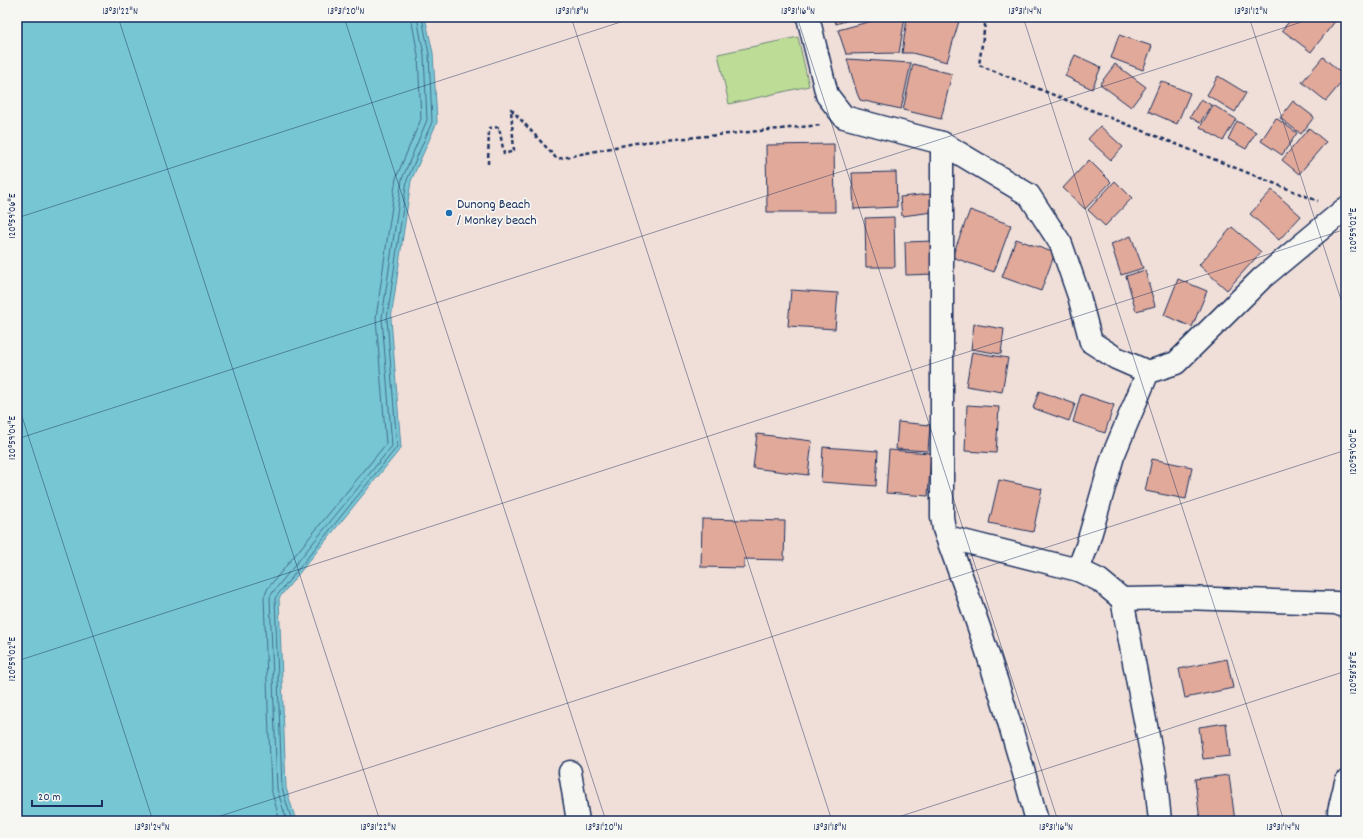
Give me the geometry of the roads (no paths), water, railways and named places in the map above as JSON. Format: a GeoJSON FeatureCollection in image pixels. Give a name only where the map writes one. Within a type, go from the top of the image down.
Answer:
{"type":"FeatureCollection","features":[{"type":"Feature","properties":{"kind":"street"},"geometry":{"type":"LineString","coordinates":[[808,17],[827,95],[844,117],[942,143],[1029,195],[1061,244],[1079,296],[1091,342],[1116,358],[1148,372],[1176,363],[1262,278],[1344,210]]}},
{"type":"Feature","properties":{"kind":"street"},"geometry":{"type":"LineString","coordinates":[[942,143],[942,517],[944,529],[971,602],[993,672],[1037,821]]}},
{"type":"Feature","properties":{"kind":"street"},"geometry":{"type":"LineString","coordinates":[[1078,570],[1087,546],[1113,456],[1148,372]]}},
{"type":"Feature","properties":{"kind":"street"},"geometry":{"type":"LineString","coordinates":[[947,537],[1078,570],[1099,580],[1122,599],[1155,773],[1160,821]]}},
{"type":"Feature","properties":{"kind":"street"},"geometry":{"type":"LineString","coordinates":[[1122,599],[1183,598],[1336,603],[1346,607]]}},
{"type":"Feature","properties":{"kind":"street"},"geometry":{"type":"LineString","coordinates":[[570,772],[578,821]]}},
{"type":"Feature","properties":{"kind":"street"},"geometry":{"type":"LineString","coordinates":[[1339,811],[1346,782]]}},
{"type":"Feature","properties":{"kind":"water"},"geometry":{"type":"Polygon","coordinates":[[[17,17],[425,17],[433,53],[437,122],[411,181],[391,319],[401,448],[279,598],[286,788],[296,821],[17,821],[17,17]]]}},
{"type":"Feature","properties":{"kind":"place","name":"Dunong Beach / Monkey beach"},"geometry":{"type":"Point","coordinates":[449,213]}}]}
